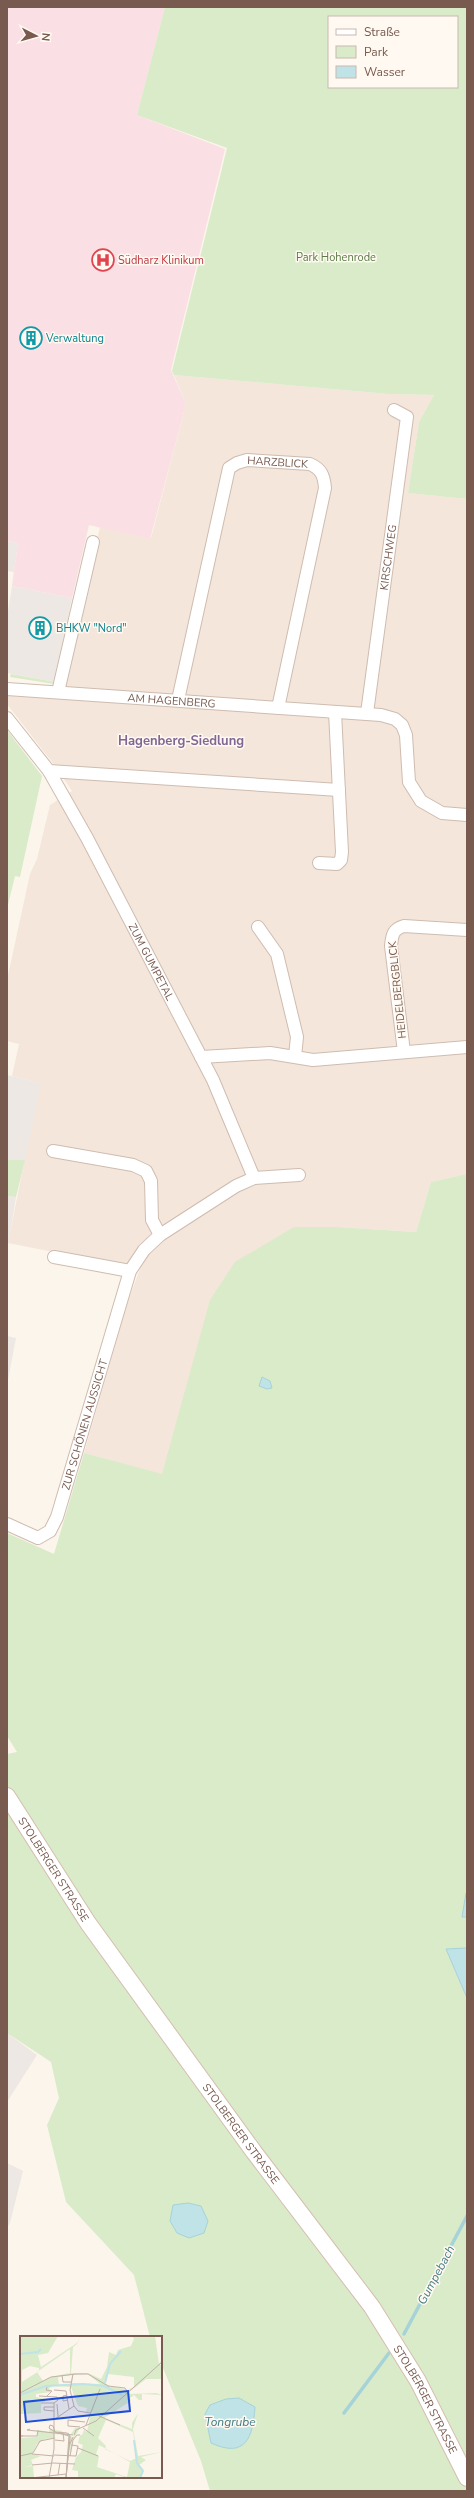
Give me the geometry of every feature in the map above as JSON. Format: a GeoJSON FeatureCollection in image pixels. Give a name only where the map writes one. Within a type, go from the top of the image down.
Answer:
{"type":"FeatureCollection","features":[{"type":"Feature","properties":{"kind":"main road","name":"STOLBERGER STRASSE"},"geometry":{"type":"LineString","coordinates":[[7,1796],[88,1923],[259,2158],[372,2307],[418,2380],[467,2477]]}},
{"type":"Feature","properties":{"kind":"street","name":"KIRSCHWEG"},"geometry":{"type":"LineString","coordinates":[[368,713],[407,417],[394,410]]}},
{"type":"Feature","properties":{"kind":"street","name":"HARZBLICK"},"geometry":{"type":"LineString","coordinates":[[178,700],[230,468],[237,463],[247,460],[310,464],[318,468],[325,477],[325,488],[278,708]]}},
{"type":"Feature","properties":{"kind":"street"},"geometry":{"type":"LineString","coordinates":[[58,692],[93,542]]}},
{"type":"Feature","properties":{"kind":"street","name":"AM HAGENBERG"},"geometry":{"type":"LineString","coordinates":[[7,689],[368,713],[395,719],[402,725],[406,735],[406,766],[409,782],[421,801],[442,813],[467,815]]}},
{"type":"Feature","properties":{"kind":"street"},"geometry":{"type":"LineString","coordinates":[[319,863],[337,864],[341,860],[335,712]]}},
{"type":"Feature","properties":{"kind":"street","name":"ZUM GUMPETAL"},"geometry":{"type":"LineString","coordinates":[[7,718],[49,771],[201,1057],[254,1178]]}},
{"type":"Feature","properties":{"kind":"street"},"geometry":{"type":"LineString","coordinates":[[49,771],[339,790]]}},
{"type":"Feature","properties":{"kind":"street","name":"HEIDELBERGBLICK"},"geometry":{"type":"LineString","coordinates":[[404,1052],[391,946],[392,934],[397,928],[404,926],[467,930]]}},
{"type":"Feature","properties":{"kind":"street"},"geometry":{"type":"LineString","coordinates":[[258,927],[276,954],[297,1037],[295,1056]]}},
{"type":"Feature","properties":{"kind":"street","name":"HEIDELBERGBLICK"},"geometry":{"type":"LineString","coordinates":[[201,1057],[270,1053],[312,1060],[467,1047]]}},
{"type":"Feature","properties":{"kind":"street"},"geometry":{"type":"LineString","coordinates":[[53,1151],[133,1166],[146,1171],[151,1181],[152,1220],[160,1236]]}},
{"type":"Feature","properties":{"kind":"street"},"geometry":{"type":"LineString","coordinates":[[254,1178],[299,1174]]}},
{"type":"Feature","properties":{"kind":"street","name":"ZUR SCHÖNEN AUSSICHT"},"geometry":{"type":"LineString","coordinates":[[7,1524],[38,1538],[50,1531],[57,1517],[130,1271],[144,1250],[160,1236],[236,1186],[254,1178]]}},
{"type":"Feature","properties":{"kind":"street"},"geometry":{"type":"LineString","coordinates":[[54,1257],[130,1271]]}},
{"type":"Feature","properties":{"kind":"shaded area","name":"Südharz Klinikum"},"geometry":{"type":"Polygon","coordinates":[[[7,7],[165,7],[137,115],[225,149],[171,370],[186,404],[150,539],[89,525],[72,598],[12,586],[18,543],[7,541],[7,7]]]}},
{"type":"Feature","properties":{"kind":"shaded area"},"geometry":{"type":"Polygon","coordinates":[[[174,375],[388,394],[434,395],[419,422],[408,493],[467,499],[467,1174],[431,1182],[416,1232],[337,1227],[294,1227],[180,1415],[162,1475],[84,1453],[127,1304],[140,1269],[8,1243],[40,1083],[12,1076],[19,1044],[7,1041],[7,980],[30,874],[37,859],[50,805],[72,791],[55,766],[7,704],[7,696],[60,697],[100,527],[151,538],[186,404],[174,375]]]}},
{"type":"Feature","properties":{"kind":"shaded area"},"geometry":{"type":"Polygon","coordinates":[[[7,541],[18,543],[14,572],[7,571],[7,541]]]}},
{"type":"Feature","properties":{"kind":"shaded area"},"geometry":{"type":"Polygon","coordinates":[[[12,586],[72,598],[55,682],[7,673],[7,617],[12,586]]]}},
{"type":"Feature","properties":{"kind":"shaded area"},"geometry":{"type":"Polygon","coordinates":[[[7,1075],[41,1083],[25,1160],[7,1160],[7,1075]]]}},
{"type":"Feature","properties":{"kind":"shaded area"},"geometry":{"type":"Polygon","coordinates":[[[7,1196],[16,1197],[7,1251],[7,1196]]]}},
{"type":"Feature","properties":{"kind":"shaded area"},"geometry":{"type":"Polygon","coordinates":[[[7,1336],[16,1338],[7,1385],[7,1336]]]}},
{"type":"Feature","properties":{"kind":"shaded area"},"geometry":{"type":"Polygon","coordinates":[[[7,2033],[37,2055],[7,2102],[7,2033]]]}},
{"type":"Feature","properties":{"kind":"shaded area"},"geometry":{"type":"Polygon","coordinates":[[[7,2163],[23,2171],[10,2223],[7,2227],[7,2163]]]}},
{"type":"Feature","properties":{"kind":"green space","name":"Park Hohenrode"},"geometry":{"type":"Polygon","coordinates":[[[165,7],[467,7],[467,499],[408,493],[419,422],[434,395],[388,394],[174,375],[172,371],[227,148],[137,115],[165,7]]]}},
{"type":"Feature","properties":{"kind":"green space"},"geometry":{"type":"Polygon","coordinates":[[[11,674],[55,682],[54,684],[10,677],[11,674]]]}},
{"type":"Feature","properties":{"kind":"green space"},"geometry":{"type":"Polygon","coordinates":[[[7,730],[42,776],[20,877],[15,876],[7,909],[7,730]]]}},
{"type":"Feature","properties":{"kind":"green space"},"geometry":{"type":"Polygon","coordinates":[[[7,1160],[25,1160],[16,1197],[7,1196],[7,1160]]]}},
{"type":"Feature","properties":{"kind":"green space"},"geometry":{"type":"Polygon","coordinates":[[[467,1174],[467,1948],[446,1949],[467,1998],[467,2491],[210,2491],[201,2461],[162,2365],[162,2336],[150,2336],[134,2275],[66,2202],[47,2125],[59,2098],[51,2062],[7,2033],[7,1754],[17,1752],[7,1736],[7,1533],[54,1554],[84,1453],[162,1474],[210,1300],[235,1262],[294,1227],[337,1227],[416,1232],[431,1182],[467,1174]]]}},
{"type":"Feature","properties":{"kind":"water"},"geometry":{"type":"Polygon","coordinates":[[[262,1377],[270,1381],[272,1388],[267,1389],[259,1386],[262,1377]]]}},
{"type":"Feature","properties":{"kind":"water"},"geometry":{"type":"Polygon","coordinates":[[[466,1893],[467,1917],[462,1917],[466,1893]]]}},
{"type":"Feature","properties":{"kind":"water"},"geometry":{"type":"Polygon","coordinates":[[[467,1948],[467,1998],[446,1949],[467,1948]]]}},
{"type":"Feature","properties":{"kind":"water"},"geometry":{"type":"Polygon","coordinates":[[[188,2203],[201,2206],[208,2221],[204,2233],[189,2238],[177,2233],[170,2221],[173,2205],[188,2203]]]}},
{"type":"Feature","properties":{"kind":"water","name":"Tongrube"},"geometry":{"type":"Polygon","coordinates":[[[239,2398],[255,2407],[252,2428],[249,2436],[240,2447],[223,2447],[211,2443],[205,2414],[210,2405],[226,2399],[239,2398]]]}},
{"type":"Feature","properties":{"kind":"waterway","name":"Gumpebach"},"geometry":{"type":"LineString","coordinates":[[404,2334],[467,2216]]}},
{"type":"Feature","properties":{"kind":"waterway","name":"Gumpebach"},"geometry":{"type":"LineString","coordinates":[[344,2413],[389,2353]]}},
{"type":"Feature","properties":{"kind":"place","name":"Südharz Klinikum"},"geometry":{"type":"Point","coordinates":[103,260]}},
{"type":"Feature","properties":{"kind":"place","name":"Verwaltung"},"geometry":{"type":"Point","coordinates":[31,338]}},
{"type":"Feature","properties":{"kind":"place","name":"BHKW \"Nord\""},"geometry":{"type":"Point","coordinates":[40,628]}},
{"type":"Feature","properties":{"kind":"district","name":"Hagenberg-Siedlung"},"geometry":{"type":"Point","coordinates":[181,740]}}]}
